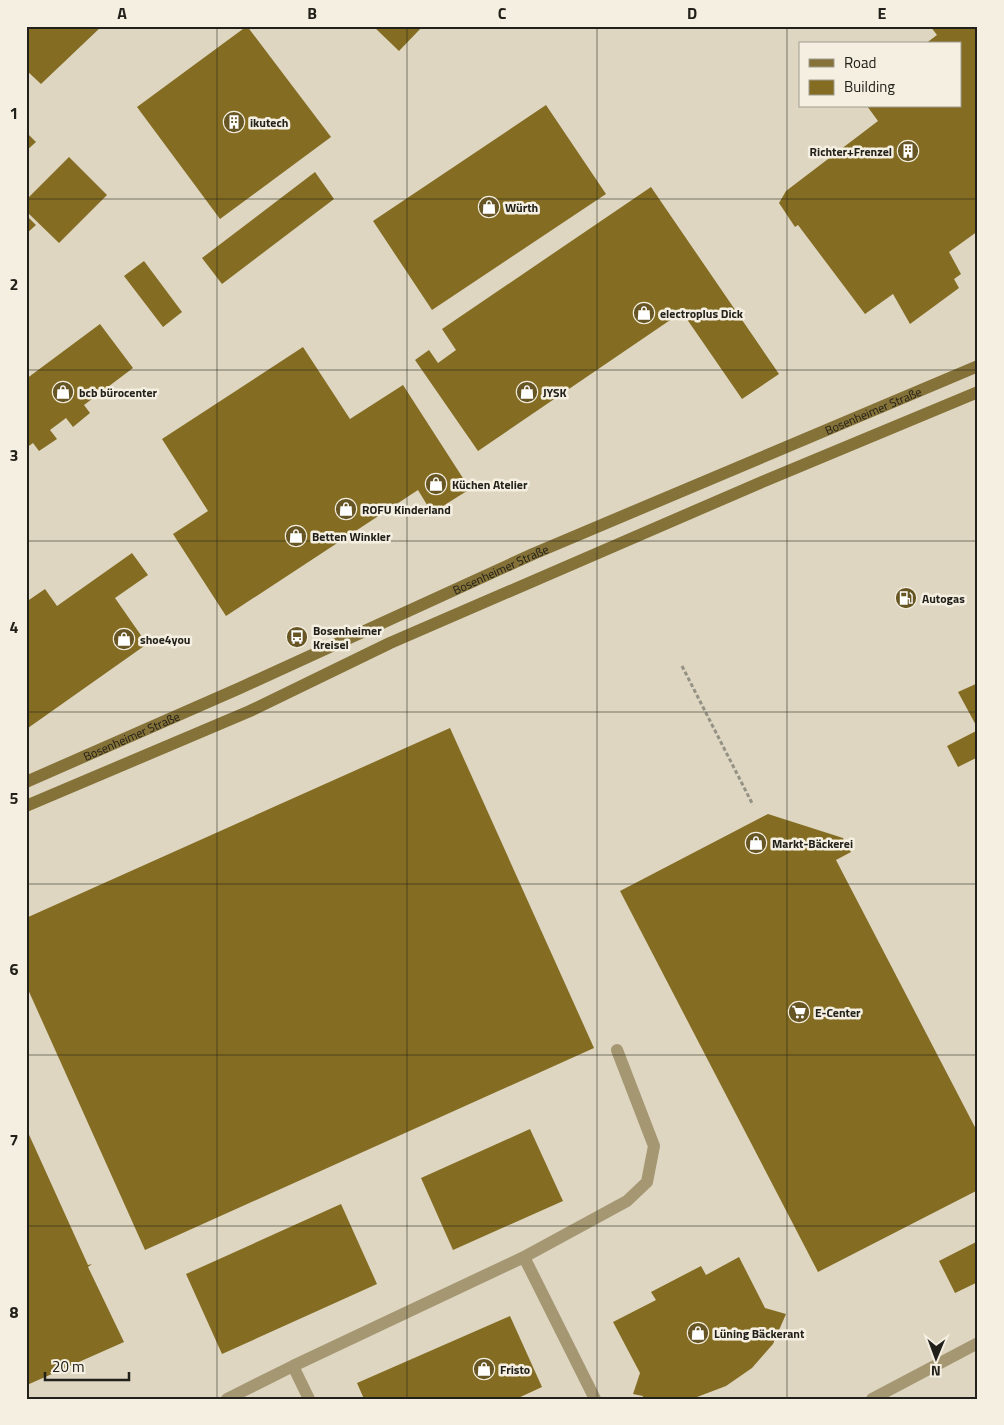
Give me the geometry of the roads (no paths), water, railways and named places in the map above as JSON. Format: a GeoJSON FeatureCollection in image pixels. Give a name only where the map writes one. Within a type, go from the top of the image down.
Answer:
{"type":"FeatureCollection","features":[{"type":"Feature","properties":{"kind":"street","name":"Bosenheimer Straße"},"geometry":{"type":"LineString","coordinates":[[26,782],[240,688],[533,554],[978,366]]}},
{"type":"Feature","properties":{"kind":"street","name":"Bosenheimer Straße"},"geometry":{"type":"LineString","coordinates":[[26,806],[250,711],[390,643],[762,482],[978,392]]}},
{"type":"Feature","properties":{"kind":"street"},"geometry":{"type":"LineString","coordinates":[[227,1399],[293,1366],[524,1258],[627,1201],[647,1182],[654,1146],[617,1050]]}},
{"type":"Feature","properties":{"kind":"street"},"geometry":{"type":"LineString","coordinates":[[524,1258],[595,1399]]}},
{"type":"Feature","properties":{"kind":"street"},"geometry":{"type":"LineString","coordinates":[[872,1399],[978,1343]]}},
{"type":"Feature","properties":{"kind":"street"},"geometry":{"type":"LineString","coordinates":[[293,1366],[309,1399]]}},
{"type":"Feature","properties":{"kind":"place","name":"ikutech"},"geometry":{"type":"Point","coordinates":[234,122]}},
{"type":"Feature","properties":{"kind":"place","name":"Richter+Frenzel"},"geometry":{"type":"Point","coordinates":[908,151]}},
{"type":"Feature","properties":{"kind":"place","name":"Würth"},"geometry":{"type":"Point","coordinates":[489,207]}},
{"type":"Feature","properties":{"kind":"place","name":"electroplus Dick"},"geometry":{"type":"Point","coordinates":[644,313]}},
{"type":"Feature","properties":{"kind":"place","name":"bcb bürocenter"},"geometry":{"type":"Point","coordinates":[63,392]}},
{"type":"Feature","properties":{"kind":"place","name":"JYSK"},"geometry":{"type":"Point","coordinates":[527,392]}},
{"type":"Feature","properties":{"kind":"place","name":"Küchen Atelier"},"geometry":{"type":"Point","coordinates":[436,484]}},
{"type":"Feature","properties":{"kind":"place","name":"ROFU Kinderland"},"geometry":{"type":"Point","coordinates":[346,509]}},
{"type":"Feature","properties":{"kind":"place","name":"Betten Winkler"},"geometry":{"type":"Point","coordinates":[296,536]}},
{"type":"Feature","properties":{"kind":"place","name":"Autogas"},"geometry":{"type":"Point","coordinates":[906,598]}},
{"type":"Feature","properties":{"kind":"place","name":"Bosenheimer Kreisel"},"geometry":{"type":"Point","coordinates":[297,637]}},
{"type":"Feature","properties":{"kind":"place","name":"shoe4you"},"geometry":{"type":"Point","coordinates":[124,639]}},
{"type":"Feature","properties":{"kind":"place","name":"Markt-Bäckerei"},"geometry":{"type":"Point","coordinates":[756,843]}},
{"type":"Feature","properties":{"kind":"place","name":"E-Center"},"geometry":{"type":"Point","coordinates":[799,1012]}},
{"type":"Feature","properties":{"kind":"place","name":"Lüning Bäckerant"},"geometry":{"type":"Point","coordinates":[698,1333]}},
{"type":"Feature","properties":{"kind":"place","name":"Fristo"},"geometry":{"type":"Point","coordinates":[484,1369]}}]}
